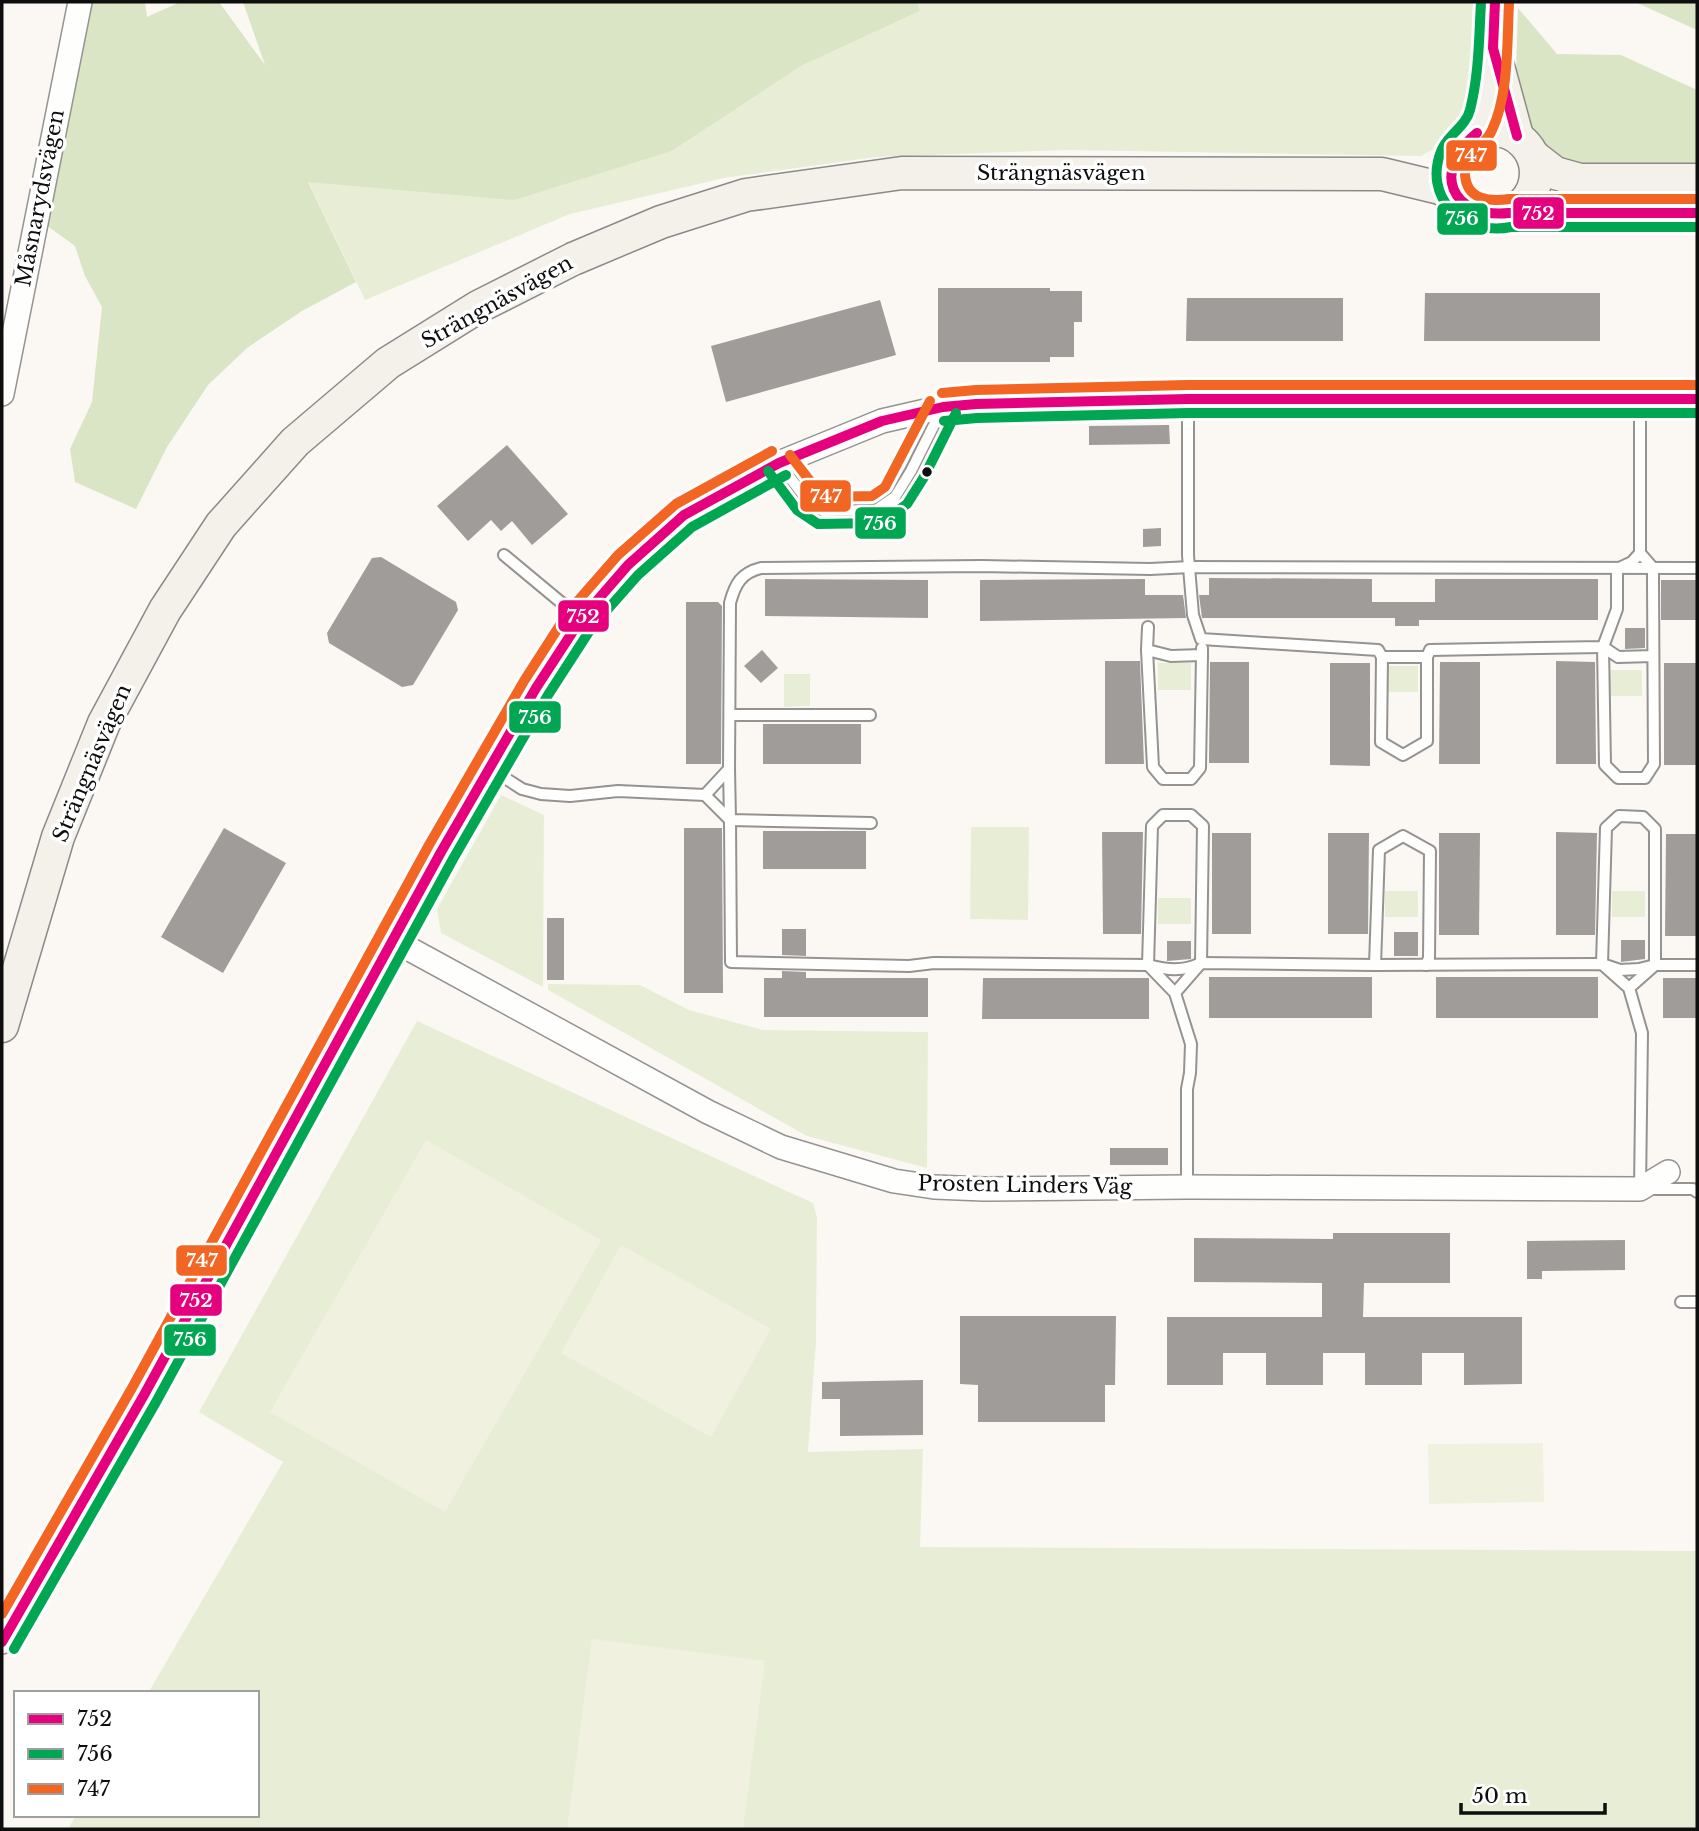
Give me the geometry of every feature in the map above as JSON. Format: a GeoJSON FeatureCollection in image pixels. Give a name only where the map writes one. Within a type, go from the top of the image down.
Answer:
{"type":"FeatureCollection","features":[{"type":"Feature","properties":{"kind":"main road"},"geometry":{"type":"LineString","coordinates":[[1495,2],[1493,48],[1483,115],[1451,163],[1451,176],[1458,197],[1464,204],[1478,213],[1491,215],[1697,213]]}},
{"type":"Feature","properties":{"kind":"main road"},"geometry":{"type":"LineString","coordinates":[[1493,48],[1536,172],[1534,187],[1525,202],[1509,213]]}},
{"type":"Feature","properties":{"kind":"main road"},"geometry":{"type":"LineString","coordinates":[[1467,142],[1493,130],[1525,146],[1555,173],[1580,180],[1697,180]]}},
{"type":"Feature","properties":{"kind":"main road","name":"Strängnäsvägen"},"geometry":{"type":"LineString","coordinates":[[2,1026],[58,837],[104,723],[164,610],[221,525],[295,442],[388,363],[478,307],[573,259],[661,222],[746,195],[902,173],[1382,174],[1429,163],[1467,142]]}},
{"type":"Feature","properties":{"kind":"main road","name":"Strängnäsvägen"},"geometry":{"type":"LineString","coordinates":[[1382,174],[1440,188],[1458,197]]}},
{"type":"Feature","properties":{"kind":"street","name":"Måsnarydsvägen"},"geometry":{"type":"LineString","coordinates":[[2,394],[80,2]]}},
{"type":"Feature","properties":{"kind":"street"},"geometry":{"type":"LineString","coordinates":[[2,1642],[144,1395],[393,940],[536,688],[602,593],[628,565],[684,515],[779,463],[882,421],[943,407],[1188,399],[1697,399]]}},
{"type":"Feature","properties":{"kind":"street","name":"Prosten Linders Väg"},"geometry":{"type":"LineString","coordinates":[[393,940],[708,1112],[781,1147],[894,1181],[934,1187],[984,1189],[1640,1189]]}},
{"type":"Feature","properties":{"kind":"street"},"geometry":{"type":"LineString","coordinates":[[1640,1189],[1668,1172]]}},
{"type":"Feature","properties":{"kind":"lane"},"geometry":{"type":"LineString","coordinates":[[1147,627],[1153,767],[1163,779],[1191,779],[1200,768],[1202,655],[1201,639],[1193,615],[1188,555],[1188,399]]}},
{"type":"Feature","properties":{"kind":"lane"},"geometry":{"type":"LineString","coordinates":[[1617,569],[1632,562],[1640,552],[1640,399]]}},
{"type":"Feature","properties":{"kind":"lane"},"geometry":{"type":"LineString","coordinates":[[779,463],[807,500],[823,511],[876,510],[895,497],[943,407]]}},
{"type":"Feature","properties":{"kind":"lane"},"geometry":{"type":"LineString","coordinates":[[1617,569],[1617,609],[1603,647],[1605,765],[1618,778],[1645,778],[1654,764],[1653,568],[1640,552]]}},
{"type":"Feature","properties":{"kind":"lane"},"geometry":{"type":"LineString","coordinates":[[504,555],[582,619]]}},
{"type":"Feature","properties":{"kind":"lane"},"geometry":{"type":"LineString","coordinates":[[1697,568],[761,568],[738,580],[730,603],[729,769],[731,962],[909,966],[934,963],[1147,965],[1180,970],[1201,963],[1602,964],[1620,970],[1655,965],[1697,965]]}},
{"type":"Feature","properties":{"kind":"lane"},"geometry":{"type":"LineString","coordinates":[[1201,639],[1378,650],[1382,657],[1381,742],[1403,755],[1427,741],[1427,657],[1430,650],[1603,647],[1618,657],[1653,656]]}},
{"type":"Feature","properties":{"kind":"lane"},"geometry":{"type":"LineString","coordinates":[[1147,650],[1171,656],[1202,655]]}},
{"type":"Feature","properties":{"kind":"lane"},"geometry":{"type":"LineString","coordinates":[[1382,657],[1427,657]]}},
{"type":"Feature","properties":{"kind":"lane"},"geometry":{"type":"LineString","coordinates":[[731,715],[870,715]]}},
{"type":"Feature","properties":{"kind":"lane"},"geometry":{"type":"LineString","coordinates":[[491,769],[522,789],[541,794],[570,796],[618,791],[705,795],[730,820],[871,823]]}},
{"type":"Feature","properties":{"kind":"lane"},"geometry":{"type":"LineString","coordinates":[[705,795],[729,769]]}},
{"type":"Feature","properties":{"kind":"lane"},"geometry":{"type":"LineString","coordinates":[[1175,993],[1201,963],[1203,826],[1191,815],[1163,815],[1152,826],[1147,965],[1175,993],[1191,1044],[1187,1089],[1187,1187]]}},
{"type":"Feature","properties":{"kind":"lane"},"geometry":{"type":"LineString","coordinates":[[1602,964],[1606,828],[1619,816],[1643,817],[1655,829],[1655,965],[1629,988]]}},
{"type":"Feature","properties":{"kind":"lane"},"geometry":{"type":"LineString","coordinates":[[1375,965],[1379,850],[1404,836],[1430,851],[1429,958],[1426,965]]}},
{"type":"Feature","properties":{"kind":"lane"},"geometry":{"type":"LineString","coordinates":[[1602,964],[1629,988],[1642,1033],[1640,1189],[1693,1189],[1697,1192]]}},
{"type":"Feature","properties":{"kind":"lane"},"geometry":{"type":"LineString","coordinates":[[1681,1303],[1697,1303]]}},
{"type":"Feature","properties":{"kind":"green space"},"geometry":{"type":"Polygon","coordinates":[[[86,2],[145,2],[147,17],[180,2],[219,2],[265,65],[243,2],[917,2],[920,11],[801,66],[672,151],[514,200],[308,182],[356,282],[302,311],[247,348],[208,385],[167,447],[136,509],[75,482],[70,449],[92,402],[102,307],[85,276],[75,246],[46,225],[86,2]]]}},
{"type":"Feature","properties":{"kind":"green space"},"geometry":{"type":"Polygon","coordinates":[[[917,2],[1479,2],[1474,92],[1455,123],[1435,148],[1421,156],[1067,150],[876,157],[724,178],[570,214],[365,300],[308,181],[514,199],[672,151],[801,66],[920,11],[917,2]]]}},
{"type":"Feature","properties":{"kind":"green space"},"geometry":{"type":"Polygon","coordinates":[[[1635,2],[1697,2],[1697,30],[1635,2]]]}},
{"type":"Feature","properties":{"kind":"green space"},"geometry":{"type":"Polygon","coordinates":[[[1518,8],[1557,54],[1621,55],[1697,90],[1697,171],[1579,171],[1533,144],[1515,108],[1518,8]]]}},
{"type":"Feature","properties":{"kind":"green space"},"geometry":{"type":"Polygon","coordinates":[[[1158,663],[1191,663],[1191,690],[1158,690],[1158,663]]]}},
{"type":"Feature","properties":{"kind":"green space"},"geometry":{"type":"Polygon","coordinates":[[[1385,666],[1418,666],[1418,692],[1385,692],[1385,666]]]}},
{"type":"Feature","properties":{"kind":"green space"},"geometry":{"type":"Polygon","coordinates":[[[1609,670],[1642,670],[1642,696],[1609,696],[1609,670]]]}},
{"type":"Feature","properties":{"kind":"green space"},"geometry":{"type":"Polygon","coordinates":[[[784,674],[810,674],[810,706],[784,707],[784,674]]]}},
{"type":"Feature","properties":{"kind":"green space"},"geometry":{"type":"Polygon","coordinates":[[[501,795],[544,815],[543,987],[441,933],[437,909],[501,795]]]}},
{"type":"Feature","properties":{"kind":"green space"},"geometry":{"type":"Polygon","coordinates":[[[971,827],[1029,827],[1028,920],[970,919],[971,827]]]}},
{"type":"Feature","properties":{"kind":"green space"},"geometry":{"type":"Polygon","coordinates":[[[1385,891],[1418,891],[1418,917],[1385,917],[1385,891]]]}},
{"type":"Feature","properties":{"kind":"green space"},"geometry":{"type":"Polygon","coordinates":[[[1612,891],[1645,891],[1645,917],[1612,917],[1612,891]]]}},
{"type":"Feature","properties":{"kind":"green space"},"geometry":{"type":"Polygon","coordinates":[[[1158,898],[1191,898],[1191,924],[1158,924],[1158,898]]]}},
{"type":"Feature","properties":{"kind":"green space"},"geometry":{"type":"Polygon","coordinates":[[[548,984],[640,985],[689,1010],[763,1030],[928,1032],[927,1168],[807,1136],[548,990],[548,984]]]}},
{"type":"Feature","properties":{"kind":"green space"},"geometry":{"type":"Polygon","coordinates":[[[417,1021],[813,1203],[817,1217],[816,1341],[808,1452],[923,1449],[920,1547],[1697,1551],[1697,1829],[68,1829],[75,1817],[259,1817],[259,1691],[149,1691],[283,1462],[199,1412],[417,1021]]]}},
{"type":"Feature","properties":{"kind":"green space"},"geometry":{"type":"Polygon","coordinates":[[[426,1140],[601,1240],[445,1512],[270,1412],[426,1140]]]}},
{"type":"Feature","properties":{"kind":"green space"},"geometry":{"type":"Polygon","coordinates":[[[621,1245],[771,1329],[711,1437],[561,1353],[621,1245]]]}},
{"type":"Feature","properties":{"kind":"green space"},"geometry":{"type":"Polygon","coordinates":[[[1543,1443],[1544,1502],[1429,1504],[1428,1444],[1543,1443]]]}},
{"type":"Feature","properties":{"kind":"green space"},"geometry":{"type":"Polygon","coordinates":[[[592,1639],[765,1661],[743,1829],[567,1829],[592,1639]]]}},
{"type":"Feature","properties":{"kind":"building"},"geometry":{"type":"Polygon","coordinates":[[[938,288],[1050,288],[1050,291],[1082,291],[1082,322],[1074,322],[1074,357],[1050,357],[1050,362],[938,362],[938,288]]]}},
{"type":"Feature","properties":{"kind":"building"},"geometry":{"type":"Polygon","coordinates":[[[1425,293],[1600,293],[1600,341],[1424,341],[1425,293]]]}},
{"type":"Feature","properties":{"kind":"building"},"geometry":{"type":"Polygon","coordinates":[[[1187,298],[1343,298],[1343,341],[1186,341],[1187,298]]]}},
{"type":"Feature","properties":{"kind":"building"},"geometry":{"type":"Polygon","coordinates":[[[880,300],[896,355],[726,402],[711,346],[880,300]]]}},
{"type":"Feature","properties":{"kind":"building"},"geometry":{"type":"Polygon","coordinates":[[[1169,425],[1170,444],[1089,445],[1089,426],[1169,425]]]}},
{"type":"Feature","properties":{"kind":"building"},"geometry":{"type":"Polygon","coordinates":[[[507,445],[568,514],[532,545],[512,521],[501,531],[491,520],[468,541],[437,506],[507,445]]]}},
{"type":"Feature","properties":{"kind":"building"},"geometry":{"type":"Polygon","coordinates":[[[1161,528],[1161,546],[1143,547],[1143,529],[1161,528]]]}},
{"type":"Feature","properties":{"kind":"building"},"geometry":{"type":"Polygon","coordinates":[[[381,557],[456,602],[458,610],[413,685],[402,687],[329,643],[327,633],[372,558],[381,557]]]}},
{"type":"Feature","properties":{"kind":"building"},"geometry":{"type":"Polygon","coordinates":[[[1209,578],[1372,579],[1372,602],[1435,602],[1435,579],[1598,579],[1598,620],[1419,620],[1419,626],[1395,626],[1395,618],[1202,618],[1199,595],[1209,595],[1209,578]]]}},
{"type":"Feature","properties":{"kind":"building"},"geometry":{"type":"Polygon","coordinates":[[[765,579],[928,580],[928,618],[765,616],[765,579]]]}},
{"type":"Feature","properties":{"kind":"building"},"geometry":{"type":"Polygon","coordinates":[[[1145,579],[1145,595],[1183,595],[1186,618],[980,621],[980,580],[1145,579]]]}},
{"type":"Feature","properties":{"kind":"building"},"geometry":{"type":"Polygon","coordinates":[[[1661,580],[1697,580],[1697,620],[1661,620],[1661,580]]]}},
{"type":"Feature","properties":{"kind":"building"},"geometry":{"type":"Polygon","coordinates":[[[686,602],[718,602],[722,606],[721,764],[686,764],[686,602]]]}},
{"type":"Feature","properties":{"kind":"building"},"geometry":{"type":"Polygon","coordinates":[[[1625,628],[1645,628],[1645,648],[1625,649],[1625,628]]]}},
{"type":"Feature","properties":{"kind":"building"},"geometry":{"type":"Polygon","coordinates":[[[762,650],[778,668],[761,683],[744,666],[762,650]]]}},
{"type":"Feature","properties":{"kind":"building"},"geometry":{"type":"Polygon","coordinates":[[[1105,661],[1140,661],[1144,764],[1105,764],[1105,661]]]}},
{"type":"Feature","properties":{"kind":"building"},"geometry":{"type":"Polygon","coordinates":[[[1556,661],[1595,662],[1596,764],[1556,764],[1556,661]]]}},
{"type":"Feature","properties":{"kind":"building"},"geometry":{"type":"Polygon","coordinates":[[[1210,662],[1249,662],[1249,763],[1209,763],[1210,662]]]}},
{"type":"Feature","properties":{"kind":"building"},"geometry":{"type":"Polygon","coordinates":[[[1440,662],[1480,662],[1480,764],[1439,764],[1440,662]]]}},
{"type":"Feature","properties":{"kind":"building"},"geometry":{"type":"Polygon","coordinates":[[[1330,663],[1370,663],[1370,766],[1330,765],[1330,663]]]}},
{"type":"Feature","properties":{"kind":"building"},"geometry":{"type":"Polygon","coordinates":[[[1664,663],[1697,663],[1697,765],[1664,765],[1664,663]]]}},
{"type":"Feature","properties":{"kind":"building"},"geometry":{"type":"Polygon","coordinates":[[[763,724],[861,724],[861,764],[763,764],[763,724]]]}},
{"type":"Feature","properties":{"kind":"building"},"geometry":{"type":"Polygon","coordinates":[[[224,828],[286,863],[223,973],[161,937],[224,828]]]}},
{"type":"Feature","properties":{"kind":"building"},"geometry":{"type":"Polygon","coordinates":[[[684,828],[722,828],[723,993],[684,993],[684,828]]]}},
{"type":"Feature","properties":{"kind":"building"},"geometry":{"type":"Polygon","coordinates":[[[763,831],[866,831],[866,869],[763,869],[763,831]]]}},
{"type":"Feature","properties":{"kind":"building"},"geometry":{"type":"Polygon","coordinates":[[[1102,832],[1143,832],[1141,934],[1103,934],[1102,832]]]}},
{"type":"Feature","properties":{"kind":"building"},"geometry":{"type":"Polygon","coordinates":[[[1556,832],[1597,833],[1595,935],[1556,935],[1556,832]]]}},
{"type":"Feature","properties":{"kind":"building"},"geometry":{"type":"Polygon","coordinates":[[[1212,833],[1251,833],[1251,934],[1212,934],[1212,833]]]}},
{"type":"Feature","properties":{"kind":"building"},"geometry":{"type":"Polygon","coordinates":[[[1328,833],[1369,833],[1368,934],[1328,934],[1328,833]]]}},
{"type":"Feature","properties":{"kind":"building"},"geometry":{"type":"Polygon","coordinates":[[[1439,833],[1480,833],[1479,935],[1439,935],[1439,833]]]}},
{"type":"Feature","properties":{"kind":"building"},"geometry":{"type":"Polygon","coordinates":[[[1666,834],[1697,834],[1697,936],[1665,936],[1666,834]]]}},
{"type":"Feature","properties":{"kind":"building"},"geometry":{"type":"Polygon","coordinates":[[[547,918],[564,918],[564,980],[547,980],[547,918]]]}},
{"type":"Feature","properties":{"kind":"building"},"geometry":{"type":"Polygon","coordinates":[[[782,929],[806,929],[806,956],[782,955],[782,929]]]}},
{"type":"Feature","properties":{"kind":"building"},"geometry":{"type":"Polygon","coordinates":[[[1394,932],[1418,932],[1418,956],[1394,956],[1394,932]]]}},
{"type":"Feature","properties":{"kind":"building"},"geometry":{"type":"Polygon","coordinates":[[[1621,940],[1645,940],[1645,959],[1621,962],[1621,940]]]}},
{"type":"Feature","properties":{"kind":"building"},"geometry":{"type":"Polygon","coordinates":[[[1167,941],[1191,941],[1191,959],[1167,961],[1167,941]]]}},
{"type":"Feature","properties":{"kind":"building"},"geometry":{"type":"Polygon","coordinates":[[[782,971],[806,972],[806,978],[928,978],[928,1017],[764,1017],[764,978],[782,978],[782,971]]]}},
{"type":"Feature","properties":{"kind":"building"},"geometry":{"type":"Polygon","coordinates":[[[1209,977],[1372,977],[1372,1018],[1209,1018],[1209,977]]]}},
{"type":"Feature","properties":{"kind":"building"},"geometry":{"type":"Polygon","coordinates":[[[1436,977],[1598,977],[1598,1018],[1436,1018],[1436,977]]]}},
{"type":"Feature","properties":{"kind":"building"},"geometry":{"type":"Polygon","coordinates":[[[983,978],[1149,978],[1149,1019],[982,1019],[983,978]]]}},
{"type":"Feature","properties":{"kind":"building"},"geometry":{"type":"Polygon","coordinates":[[[1663,978],[1697,978],[1697,1018],[1663,1018],[1663,978]]]}},
{"type":"Feature","properties":{"kind":"building"},"geometry":{"type":"Polygon","coordinates":[[[1110,1148],[1168,1148],[1168,1165],[1110,1165],[1110,1148]]]}},
{"type":"Feature","properties":{"kind":"building"},"geometry":{"type":"Polygon","coordinates":[[[1333,1233],[1450,1233],[1450,1283],[1364,1283],[1363,1317],[1522,1317],[1522,1384],[1464,1385],[1464,1353],[1422,1353],[1422,1385],[1365,1385],[1365,1353],[1323,1353],[1323,1385],[1266,1385],[1266,1353],[1223,1353],[1223,1385],[1167,1385],[1167,1317],[1322,1317],[1322,1283],[1194,1282],[1194,1238],[1333,1239],[1333,1233]]]}},
{"type":"Feature","properties":{"kind":"building"},"geometry":{"type":"Polygon","coordinates":[[[1625,1240],[1625,1270],[1542,1271],[1542,1279],[1527,1279],[1527,1241],[1625,1240]]]}},
{"type":"Feature","properties":{"kind":"building"},"geometry":{"type":"Polygon","coordinates":[[[960,1316],[1116,1316],[1115,1385],[1105,1385],[1105,1422],[978,1422],[978,1385],[960,1384],[960,1316]]]}},
{"type":"Feature","properties":{"kind":"building"},"geometry":{"type":"Polygon","coordinates":[[[923,1380],[923,1435],[840,1436],[840,1399],[822,1399],[822,1382],[923,1380]]]}},
{"type":"Feature","properties":{"kind":"transit line","name":"756"},"geometry":{"type":"LineString","coordinates":[[1481,2],[1477,70],[1470,110],[1465,121],[1442,149],[1437,167],[1437,183],[1451,210],[1477,226],[1494,228],[1697,227]]}},
{"type":"Feature","properties":{"kind":"transit line","name":"752"},"geometry":{"type":"LineString","coordinates":[[1495,2],[1493,48],[1517,136]]}},
{"type":"Feature","properties":{"kind":"transit line","name":"747"},"geometry":{"type":"LineString","coordinates":[[1509,3],[1502,101],[1489,136],[1471,155],[1466,167],[1466,183],[1474,194],[1494,200],[1697,199]]}},
{"type":"Feature","properties":{"kind":"transit line","name":"752"},"geometry":{"type":"LineString","coordinates":[[1477,133],[1463,147],[1454,162],[1451,176],[1454,189],[1461,200],[1473,208],[1489,213],[1697,213]]}},
{"type":"Feature","properties":{"kind":"transit line","name":"747"},"geometry":{"type":"LineString","coordinates":[[942,393],[1188,385],[1697,385]]}},
{"type":"Feature","properties":{"kind":"transit line","name":"752"},"geometry":{"type":"LineString","coordinates":[[2,1642],[144,1395],[441,852],[536,688],[581,619],[628,565],[684,515],[779,463],[882,421],[943,407],[1188,399],[1697,399]]}},
{"type":"Feature","properties":{"kind":"transit line","name":"747"},"geometry":{"type":"LineString","coordinates":[[790,455],[817,490],[827,497],[872,496],[885,487],[930,401]]}},
{"type":"Feature","properties":{"kind":"transit line","name":"756"},"geometry":{"type":"LineString","coordinates":[[768,471],[797,510],[818,524],[880,523],[907,504],[924,477],[956,413]]}},
{"type":"Feature","properties":{"kind":"transit line","name":"756"},"geometry":{"type":"LineString","coordinates":[[944,421],[1188,413],[1697,413]]}},
{"type":"Feature","properties":{"kind":"transit line","name":"747"},"geometry":{"type":"LineString","coordinates":[[2,1614],[132,1388],[429,845],[524,681],[569,611],[618,555],[676,504],[772,451]]}},
{"type":"Feature","properties":{"kind":"transit line","name":"756"},"geometry":{"type":"LineString","coordinates":[[14,1649],[156,1402],[453,859],[548,695],[592,627],[638,575],[692,527],[786,475]]}}]}
